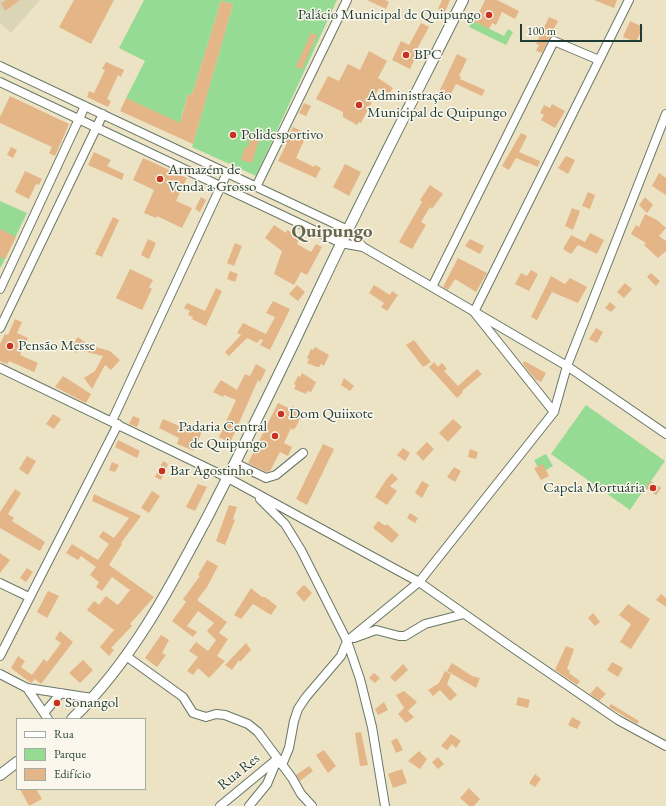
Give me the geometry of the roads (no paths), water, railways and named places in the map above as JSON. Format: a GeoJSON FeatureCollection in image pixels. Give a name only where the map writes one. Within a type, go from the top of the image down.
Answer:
{"type":"FeatureCollection","features":[{"type":"Feature","properties":{"kind":"main road"},"geometry":{"type":"LineString","coordinates":[[73,718],[92,698],[126,656],[172,583],[228,478],[278,378],[341,243],[463,0]]}},
{"type":"Feature","properties":{"kind":"main road"},"geometry":{"type":"LineString","coordinates":[[0,775],[16,763]]}},
{"type":"Feature","properties":{"kind":"street"},"geometry":{"type":"LineString","coordinates":[[256,187],[347,0]]}},
{"type":"Feature","properties":{"kind":"street"},"geometry":{"type":"LineString","coordinates":[[474,312],[629,0]]}},
{"type":"Feature","properties":{"kind":"street"},"geometry":{"type":"LineString","coordinates":[[432,287],[554,41],[599,60]]}},
{"type":"Feature","properties":{"kind":"street"},"geometry":{"type":"LineString","coordinates":[[0,66],[348,230],[363,247],[567,366],[666,434]]}},
{"type":"Feature","properties":{"kind":"street"},"geometry":{"type":"LineString","coordinates":[[0,82],[341,243],[363,247]]}},
{"type":"Feature","properties":{"kind":"street"},"geometry":{"type":"LineString","coordinates":[[0,289],[86,106]]}},
{"type":"Feature","properties":{"kind":"street"},"geometry":{"type":"LineString","coordinates":[[0,328],[102,114]]}},
{"type":"Feature","properties":{"kind":"street"},"geometry":{"type":"LineString","coordinates":[[249,806],[267,784],[289,748],[298,709],[306,696],[341,656],[347,641],[419,582],[554,412],[567,366],[666,114]]}},
{"type":"Feature","properties":{"kind":"street"},"geometry":{"type":"LineString","coordinates":[[0,656],[115,422],[227,173]]}},
{"type":"Feature","properties":{"kind":"street"},"geometry":{"type":"LineString","coordinates":[[474,312],[554,412]]}},
{"type":"Feature","properties":{"kind":"street"},"geometry":{"type":"LineString","coordinates":[[0,368],[115,422],[228,478],[419,582],[618,720],[666,746]]}},
{"type":"Feature","properties":{"kind":"street"},"geometry":{"type":"LineString","coordinates":[[235,463],[266,478],[276,475],[303,452]]}},
{"type":"Feature","properties":{"kind":"street"},"geometry":{"type":"LineString","coordinates":[[253,492],[285,524],[302,550],[347,641],[360,679],[372,727],[385,806]]}},
{"type":"Feature","properties":{"kind":"street"},"geometry":{"type":"LineString","coordinates":[[0,583],[29,597]]}},
{"type":"Feature","properties":{"kind":"street"},"geometry":{"type":"LineString","coordinates":[[347,641],[376,630],[399,636],[405,636],[424,624],[464,614]]}},
{"type":"Feature","properties":{"kind":"street"},"geometry":{"type":"LineString","coordinates":[[126,656],[183,697],[193,713],[206,717],[216,714],[225,715],[248,724],[258,732],[292,778],[301,794],[312,806]]}},
{"type":"Feature","properties":{"kind":"street"},"geometry":{"type":"LineString","coordinates":[[0,674],[27,688],[92,698]]}},
{"type":"Feature","properties":{"kind":"street"},"geometry":{"type":"LineString","coordinates":[[27,688],[46,716],[61,693]]}},
{"type":"Feature","properties":{"kind":"street","name":"Rua Res"},"geometry":{"type":"LineString","coordinates":[[220,806],[280,762]]}},
{"type":"Feature","properties":{"kind":"place","name":"Palácio Municipal de Quipungo"},"geometry":{"type":"Point","coordinates":[489,15]}},
{"type":"Feature","properties":{"kind":"place","name":"BPC"},"geometry":{"type":"Point","coordinates":[406,55]}},
{"type":"Feature","properties":{"kind":"place","name":"Administração Municipal de Quipungo"},"geometry":{"type":"Point","coordinates":[359,105]}},
{"type":"Feature","properties":{"kind":"place","name":"Polidesportivo"},"geometry":{"type":"Point","coordinates":[233,135]}},
{"type":"Feature","properties":{"kind":"place","name":"Armazém de Venda a Grosso"},"geometry":{"type":"Point","coordinates":[160,179]}},
{"type":"Feature","properties":{"kind":"place","name":"Pensão Messe"},"geometry":{"type":"Point","coordinates":[10,346]}},
{"type":"Feature","properties":{"kind":"place","name":"Dom Quiixote"},"geometry":{"type":"Point","coordinates":[281,414]}},
{"type":"Feature","properties":{"kind":"place","name":"Padaria Central de Quipungo"},"geometry":{"type":"Point","coordinates":[275,436]}},
{"type":"Feature","properties":{"kind":"place","name":"Bar Agostinho"},"geometry":{"type":"Point","coordinates":[162,471]}},
{"type":"Feature","properties":{"kind":"place","name":"Capela Mortuária"},"geometry":{"type":"Point","coordinates":[653,488]}},
{"type":"Feature","properties":{"kind":"place","name":"Sonangol"},"geometry":{"type":"Point","coordinates":[57,703]}},
{"type":"Feature","properties":{"kind":"district","name":"Quipungo"},"geometry":{"type":"Point","coordinates":[332,232]}}]}
